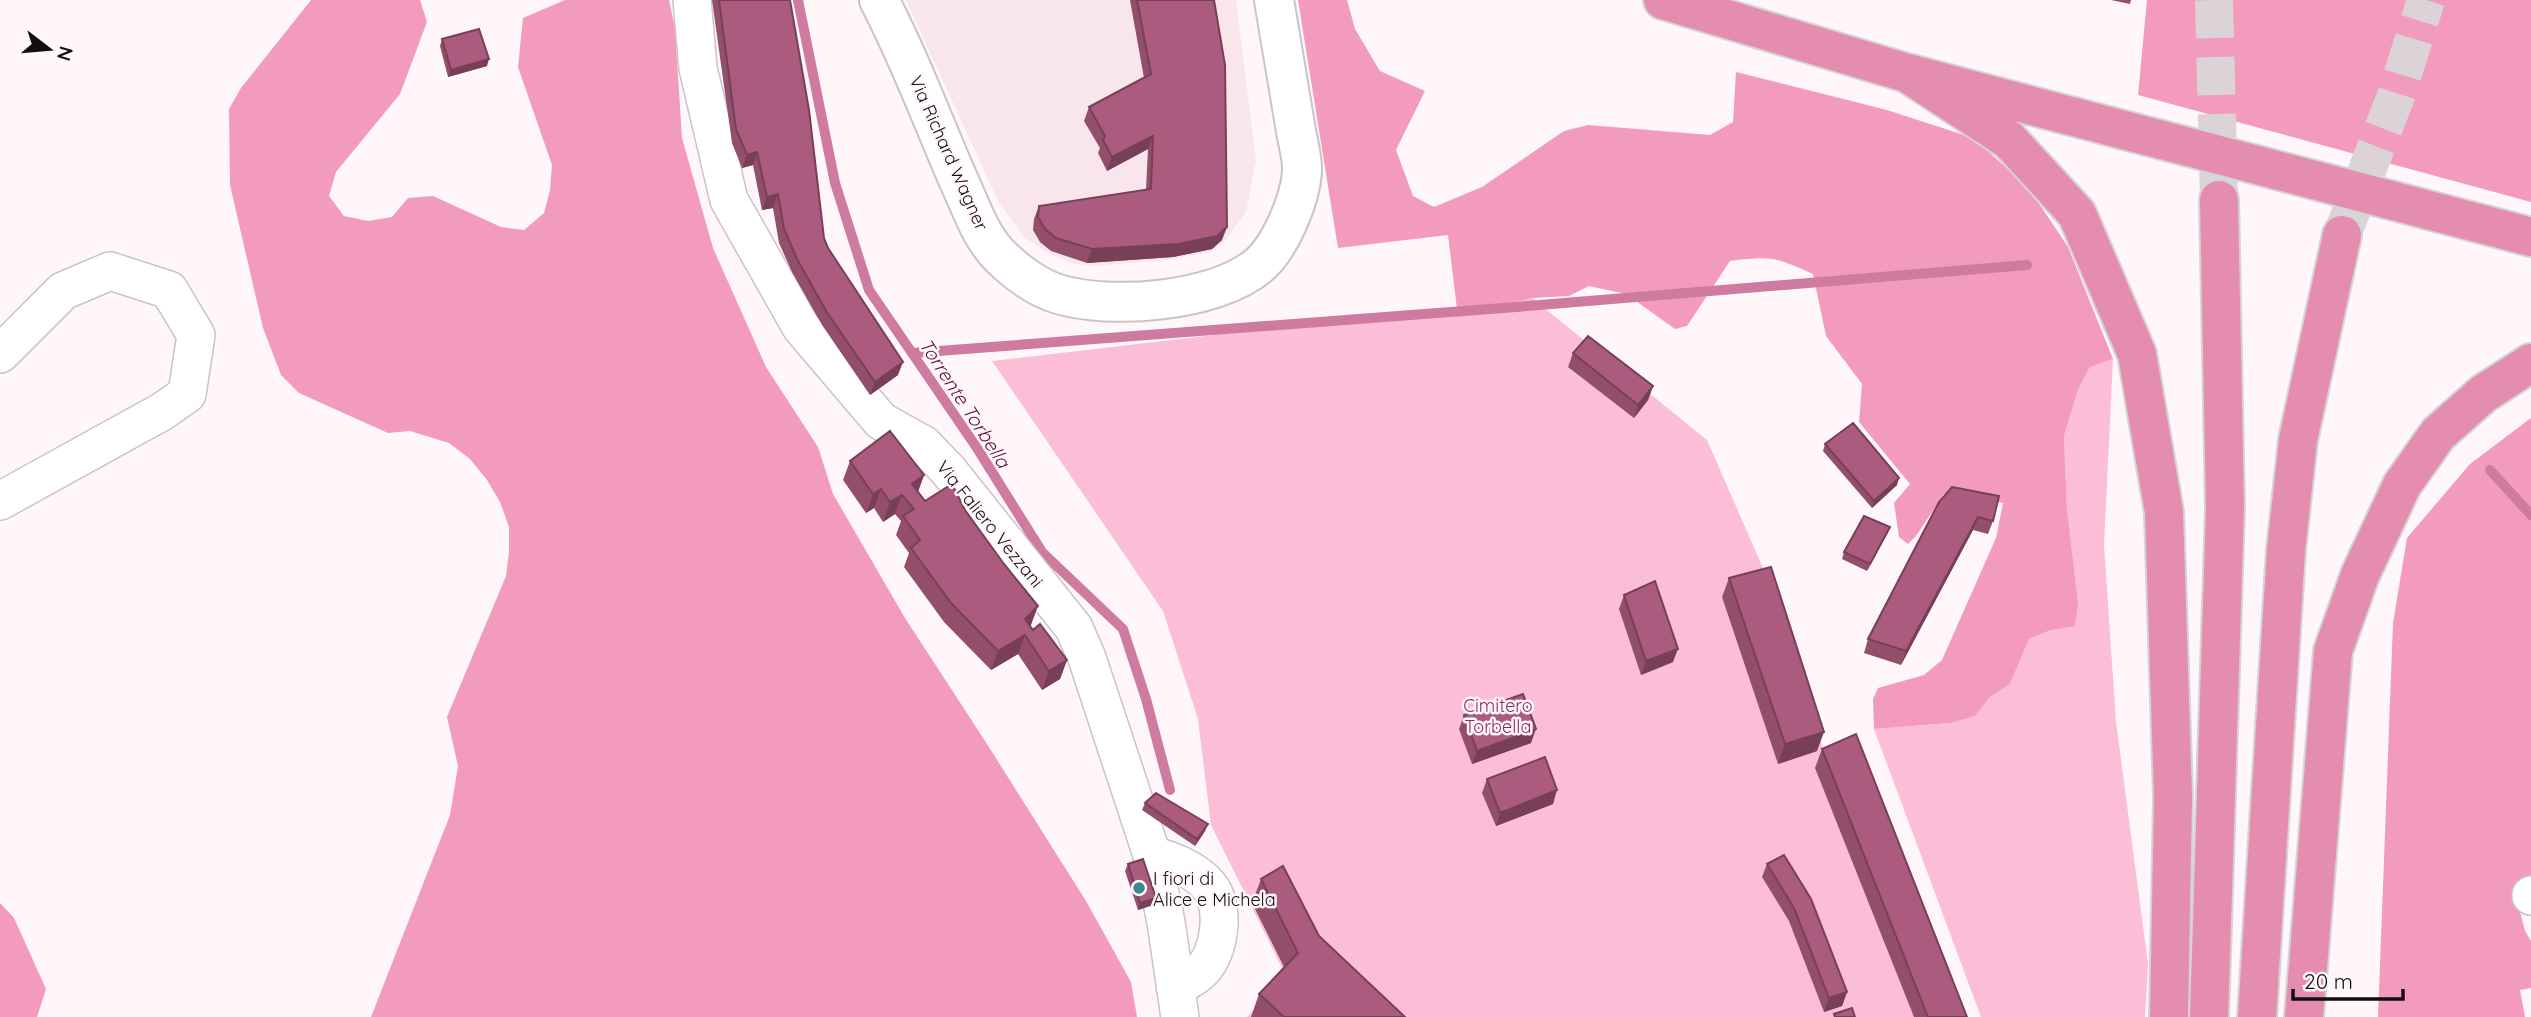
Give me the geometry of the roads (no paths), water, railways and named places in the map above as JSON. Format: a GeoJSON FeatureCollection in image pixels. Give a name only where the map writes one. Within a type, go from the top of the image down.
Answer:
{"type":"FeatureCollection","features":[{"type":"Feature","properties":{"kind":"highway"},"geometry":{"type":"LineString","coordinates":[[1663,0],[1907,73],[2531,237]]}},
{"type":"Feature","properties":{"kind":"highway"},"geometry":{"type":"LineString","coordinates":[[1907,73],[2009,140],[2077,214],[2137,354],[2164,512],[2173,798],[2169,1017]]}},
{"type":"Feature","properties":{"kind":"highway"},"geometry":{"type":"LineString","coordinates":[[2209,1017],[2225,508],[2219,200]]}},
{"type":"Feature","properties":{"kind":"highway"},"geometry":{"type":"LineString","coordinates":[[2257,1017],[2286,550],[2298,440],[2342,235]]}},
{"type":"Feature","properties":{"kind":"highway"},"geometry":{"type":"LineString","coordinates":[[2304,1017],[2333,651],[2360,575],[2402,485],[2438,434],[2483,394],[2531,363]]}},
{"type":"Feature","properties":{"kind":"street","name":"Via Faliero Vezzani"},"geometry":{"type":"LineString","coordinates":[[692,0],[698,68],[729,200],[801,327],[881,421],[924,445],[948,470],[1074,628],[1087,658],[1152,855],[1167,922],[1177,1002]]}},
{"type":"Feature","properties":{"kind":"street","name":"Via Richard Wagner"},"geometry":{"type":"LineString","coordinates":[[878,0],[899,38],[974,214],[999,256],[1028,279],[1057,294],[1092,301],[1167,298],[1209,290],[1235,280],[1258,266],[1280,239],[1294,204],[1302,171],[1274,0]]}},
{"type":"Feature","properties":{"kind":"street"},"geometry":{"type":"LineString","coordinates":[[0,354],[64,291],[110,271],[169,290],[196,335],[187,394],[163,411],[0,501]]}},
{"type":"Feature","properties":{"kind":"street","name":"Via Faliero Vezzani"},"geometry":{"type":"LineString","coordinates":[[1152,855],[1173,862],[1202,879],[1211,888],[1217,905],[1217,931],[1209,961],[1192,979],[1177,1002]]}},
{"type":"Feature","properties":{"kind":"waterway","name":"Torrente Torbella"},"geometry":{"type":"LineString","coordinates":[[798,0],[835,183],[869,290],[977,448],[1042,552],[1123,629],[1146,699],[1170,790]]}},
{"type":"Feature","properties":{"kind":"waterway"},"geometry":{"type":"LineString","coordinates":[[912,353],[2027,265]]}},
{"type":"Feature","properties":{"kind":"waterway"},"geometry":{"type":"LineString","coordinates":[[2490,470],[2531,515]]}},
{"type":"Feature","properties":{"kind":"tunnel"},"geometry":{"type":"LineString","coordinates":[[2214,0],[2219,200]]}},
{"type":"Feature","properties":{"kind":"tunnel"},"geometry":{"type":"LineString","coordinates":[[2342,235],[2396,96],[2426,0]]}},
{"type":"Feature","properties":{"kind":"place","name":"I fiori di Alice e Michela"},"geometry":{"type":"Point","coordinates":[1139,888]}},
{"type":"Feature","properties":{"kind":"park label","name":"Cimitero Torbella"},"geometry":{"type":"Point","coordinates":[1498,715]}}]}
